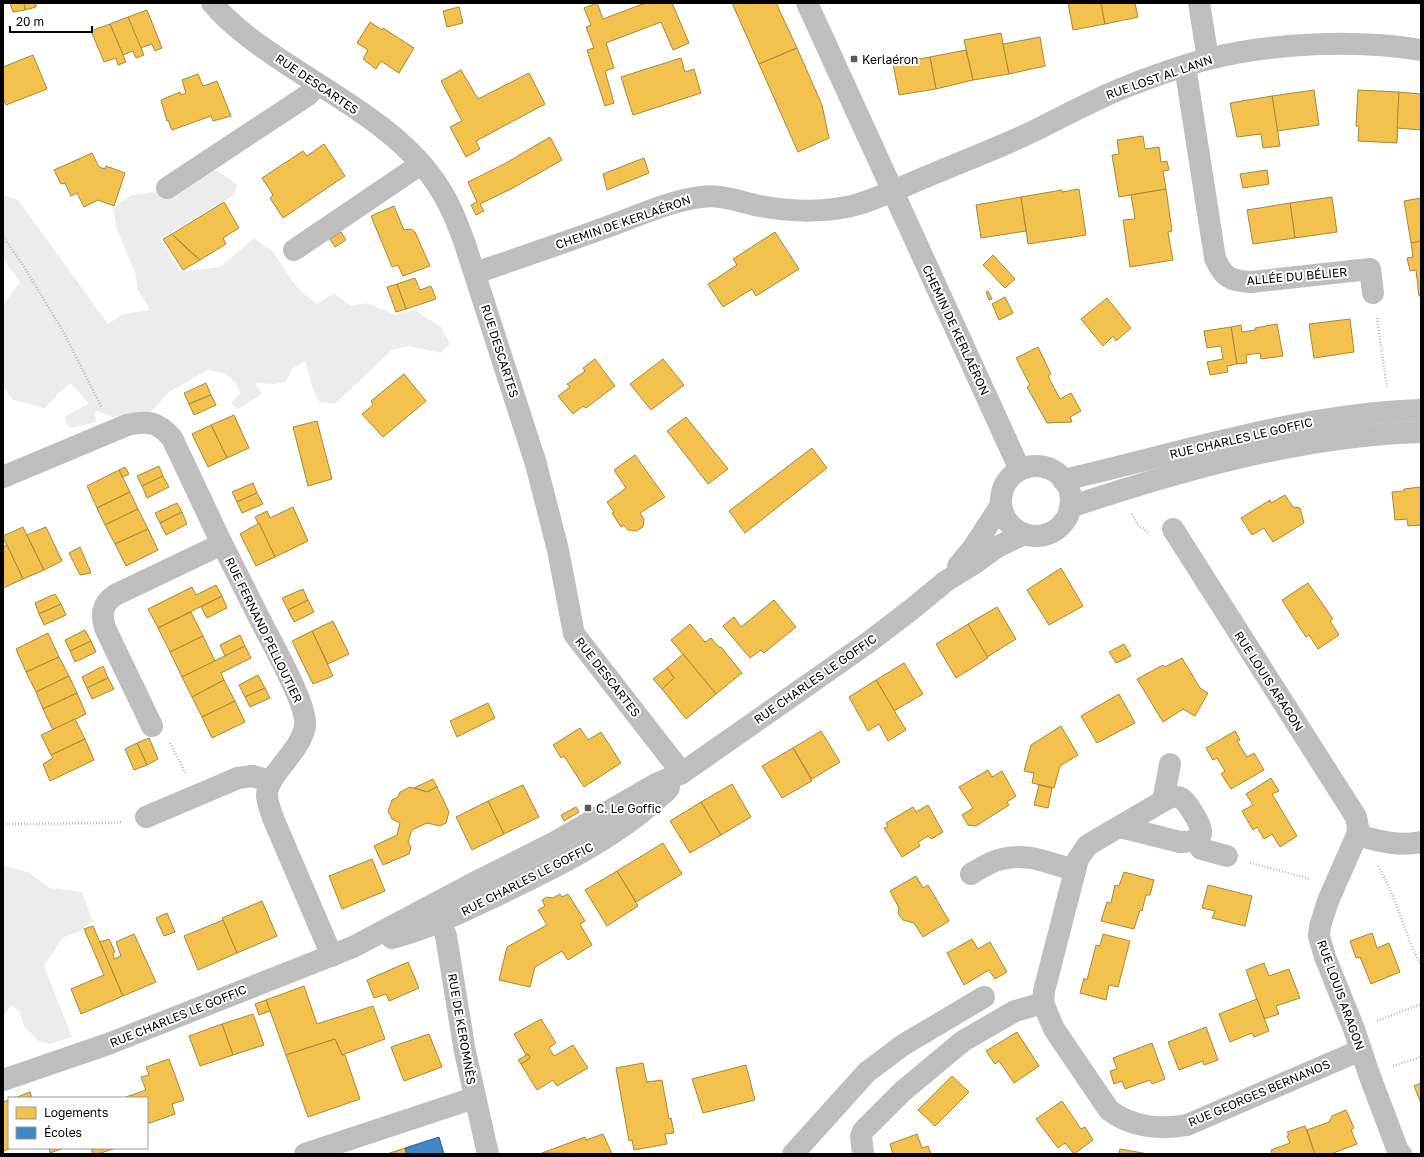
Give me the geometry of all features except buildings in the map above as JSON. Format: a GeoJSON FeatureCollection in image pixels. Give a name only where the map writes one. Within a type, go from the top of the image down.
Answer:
{"type":"FeatureCollection","features":[{"type":"Feature","properties":{"kind":"street","name":"RUE DESCARTES"},"geometry":{"type":"LineString","coordinates":[[212,3],[229,21],[256,43],[380,126],[402,144],[421,164],[440,189],[456,219],[475,273],[536,464],[558,550],[574,634],[682,773]]}},
{"type":"Feature","properties":{"kind":"street","name":"CHEMIN DE KERLAÉRON"},"geometry":{"type":"LineString","coordinates":[[807,3],[1020,470]]}},
{"type":"Feature","properties":{"kind":"street"},"geometry":{"type":"LineString","coordinates":[[1199,3],[1208,59]]}},
{"type":"Feature","properties":{"kind":"street","name":"RUE LOST AL LANN"},"geometry":{"type":"LineString","coordinates":[[892,191],[1036,130],[1127,86],[1208,59],[1268,48],[1313,45],[1392,45],[1421,50]]}},
{"type":"Feature","properties":{"kind":"street","name":"ALLÉE DU BÉLIER"},"geometry":{"type":"LineString","coordinates":[[1185,66],[1215,258],[1220,270],[1225,276],[1242,282],[1251,282],[1370,269],[1373,293]]}},
{"type":"Feature","properties":{"kind":"street"},"geometry":{"type":"LineString","coordinates":[[167,188],[308,95],[318,84]]}},
{"type":"Feature","properties":{"kind":"street"},"geometry":{"type":"LineString","coordinates":[[294,250],[421,164]]}},
{"type":"Feature","properties":{"kind":"street","name":"CHEMIN DE KERLAÉRON"},"geometry":{"type":"LineString","coordinates":[[475,273],[691,198],[705,196],[734,198],[761,206],[812,211],[859,204],[892,191]]}},
{"type":"Feature","properties":{"kind":"street","name":"RUE CHARLES LE GOFFIC"},"geometry":{"type":"LineString","coordinates":[[1063,480],[1298,424],[1342,416],[1391,411],[1421,410]]}},
{"type":"Feature","properties":{"kind":"street","name":"RUE FERNAND PELLOUTIER"},"geometry":{"type":"LineString","coordinates":[[3,477],[110,431],[138,422],[148,422],[157,425],[165,430],[172,438],[222,544],[297,695],[305,716],[305,726],[301,740],[271,782],[267,795],[273,818],[332,956]]}},
{"type":"Feature","properties":{"kind":"street","name":"RUE CHARLES LE GOFFIC"},"geometry":{"type":"LineString","coordinates":[[1070,507],[1168,476],[1298,445],[1364,436],[1421,432]]}},
{"type":"Feature","properties":{"kind":"street"},"geometry":{"type":"LineString","coordinates":[[1038,466],[1048,468],[1056,472],[1063,480],[1068,488],[1070,507],[1063,523],[1056,529],[1047,534],[1037,536],[1024,534],[1010,525],[1005,517],[1001,505],[1002,491],[1006,482],[1011,476],[1028,467],[1038,466]]}},
{"type":"Feature","properties":{"kind":"street","name":"RUE CHARLES LE GOFFIC"},"geometry":{"type":"LineString","coordinates":[[946,581],[972,548],[1001,505]]}},
{"type":"Feature","properties":{"kind":"street","name":"RUE CHARLES LE GOFFIC"},"geometry":{"type":"LineString","coordinates":[[3,1080],[108,1044],[438,913],[555,842],[656,784],[682,773],[869,642],[946,581],[997,547],[1024,534]]}},
{"type":"Feature","properties":{"kind":"street","name":"RUE LOUIS ARAGON"},"geometry":{"type":"LineString","coordinates":[[1177,536],[1358,822],[1357,835],[1334,885],[1323,915],[1320,926],[1320,940],[1325,957],[1354,1029],[1398,1151],[1401,1154]]}},
{"type":"Feature","properties":{"kind":"street","name":"RUE FERNAND PELLOUTIER"},"geometry":{"type":"LineString","coordinates":[[152,726],[105,628],[102,618],[104,606],[108,600],[115,595],[222,544]]}},
{"type":"Feature","properties":{"kind":"street"},"geometry":{"type":"LineString","coordinates":[[1163,801],[1170,764]]}},
{"type":"Feature","properties":{"kind":"street"},"geometry":{"type":"LineString","coordinates":[[146,818],[238,778],[252,776],[271,782]]}},
{"type":"Feature","properties":{"kind":"street"},"geometry":{"type":"LineString","coordinates":[[862,1154],[860,1136],[866,1127],[903,1091],[940,1060],[963,1041],[1005,1016],[1015,1011],[1043,1003],[1044,991],[1074,870],[1078,859],[1087,846],[1172,797],[1178,797],[1184,800],[1202,830],[1201,834],[1196,840],[1180,842],[1120,827]]}},
{"type":"Feature","properties":{"kind":"street"},"geometry":{"type":"LineString","coordinates":[[1357,835],[1388,844],[1421,842]]}},
{"type":"Feature","properties":{"kind":"street"},"geometry":{"type":"LineString","coordinates":[[1196,840],[1200,849],[1226,856]]}},
{"type":"Feature","properties":{"kind":"street"},"geometry":{"type":"LineString","coordinates":[[971,874],[1002,858],[1019,856],[1074,870]]}},
{"type":"Feature","properties":{"kind":"street","name":"RUE DE KEROMNÈS"},"geometry":{"type":"LineString","coordinates":[[438,913],[446,936],[464,1052],[488,1154]]}},
{"type":"Feature","properties":{"kind":"street"},"geometry":{"type":"LineString","coordinates":[[793,1154],[867,1072],[903,1044],[984,997]]}},
{"type":"Feature","properties":{"kind":"street","name":"RUE GEORGES BERNANOS"},"geometry":{"type":"LineString","coordinates":[[1043,1003],[1054,1029],[1109,1110],[1121,1119],[1149,1126],[1177,1127],[1196,1122],[1361,1050]]}},
{"type":"Feature","properties":{"kind":"street"},"geometry":{"type":"LineString","coordinates":[[305,1154],[474,1098]]}},
{"type":"Feature","properties":{"kind":"path"},"geometry":{"type":"LineString","coordinates":[[3,237],[23,266],[64,333],[99,402],[110,431]]}},
{"type":"Feature","properties":{"kind":"path"},"geometry":{"type":"LineString","coordinates":[[1373,293],[1391,411]]}},
{"type":"Feature","properties":{"kind":"path"},"geometry":{"type":"LineString","coordinates":[[1123,490],[1134,519],[1144,530],[1160,538],[1177,536]]}},
{"type":"Feature","properties":{"kind":"path"},"geometry":{"type":"LineString","coordinates":[[152,726],[165,730],[196,796]]}},
{"type":"Feature","properties":{"kind":"path"},"geometry":{"type":"LineString","coordinates":[[3,824],[111,823],[134,821],[144,826],[146,823],[146,818]]}},
{"type":"Feature","properties":{"kind":"path"},"geometry":{"type":"LineString","coordinates":[[1357,835],[1385,878],[1414,954],[1421,964]]}},
{"type":"Feature","properties":{"kind":"path"},"geometry":{"type":"LineString","coordinates":[[1226,856],[1334,885]]}},
{"type":"Feature","properties":{"kind":"path"},"geometry":{"type":"LineString","coordinates":[[1397,1014],[1421,1004]]}},
{"type":"Feature","properties":{"kind":"path"},"geometry":{"type":"LineString","coordinates":[[1369,1074],[1421,1057]]}},
{"type":"Feature","properties":{"kind":"shaded area"},"geometry":{"type":"Polygon","coordinates":[[[204,167],[219,172],[237,184],[234,195],[160,239],[181,272],[220,267],[254,238],[274,253],[293,282],[303,293],[317,304],[334,293],[351,306],[367,303],[396,315],[415,310],[441,327],[450,344],[441,353],[409,346],[392,350],[335,404],[319,402],[313,389],[305,361],[292,369],[286,382],[274,384],[255,383],[262,394],[238,409],[231,403],[240,393],[235,382],[224,373],[208,370],[169,392],[151,412],[113,417],[98,411],[95,412],[96,422],[71,428],[66,424],[65,416],[89,404],[71,383],[45,408],[13,400],[3,387],[3,305],[20,282],[3,259],[3,195],[18,200],[108,324],[123,314],[150,310],[137,288],[136,275],[117,230],[113,208],[132,195],[168,190],[204,167]]]}},
{"type":"Feature","properties":{"kind":"shaded area"},"geometry":{"type":"Polygon","coordinates":[[[3,865],[27,872],[50,888],[82,892],[93,921],[80,931],[62,938],[44,966],[72,1037],[50,1044],[38,1041],[24,1026],[19,1011],[11,1005],[3,1017],[3,865]]]}},
{"type":"Feature","properties":{"kind":"place","name":"Kerlaéron"},"geometry":{"type":"Point","coordinates":[854,59]}},
{"type":"Feature","properties":{"kind":"place","name":"C. Le Goffic"},"geometry":{"type":"Point","coordinates":[588,808]}}]}
